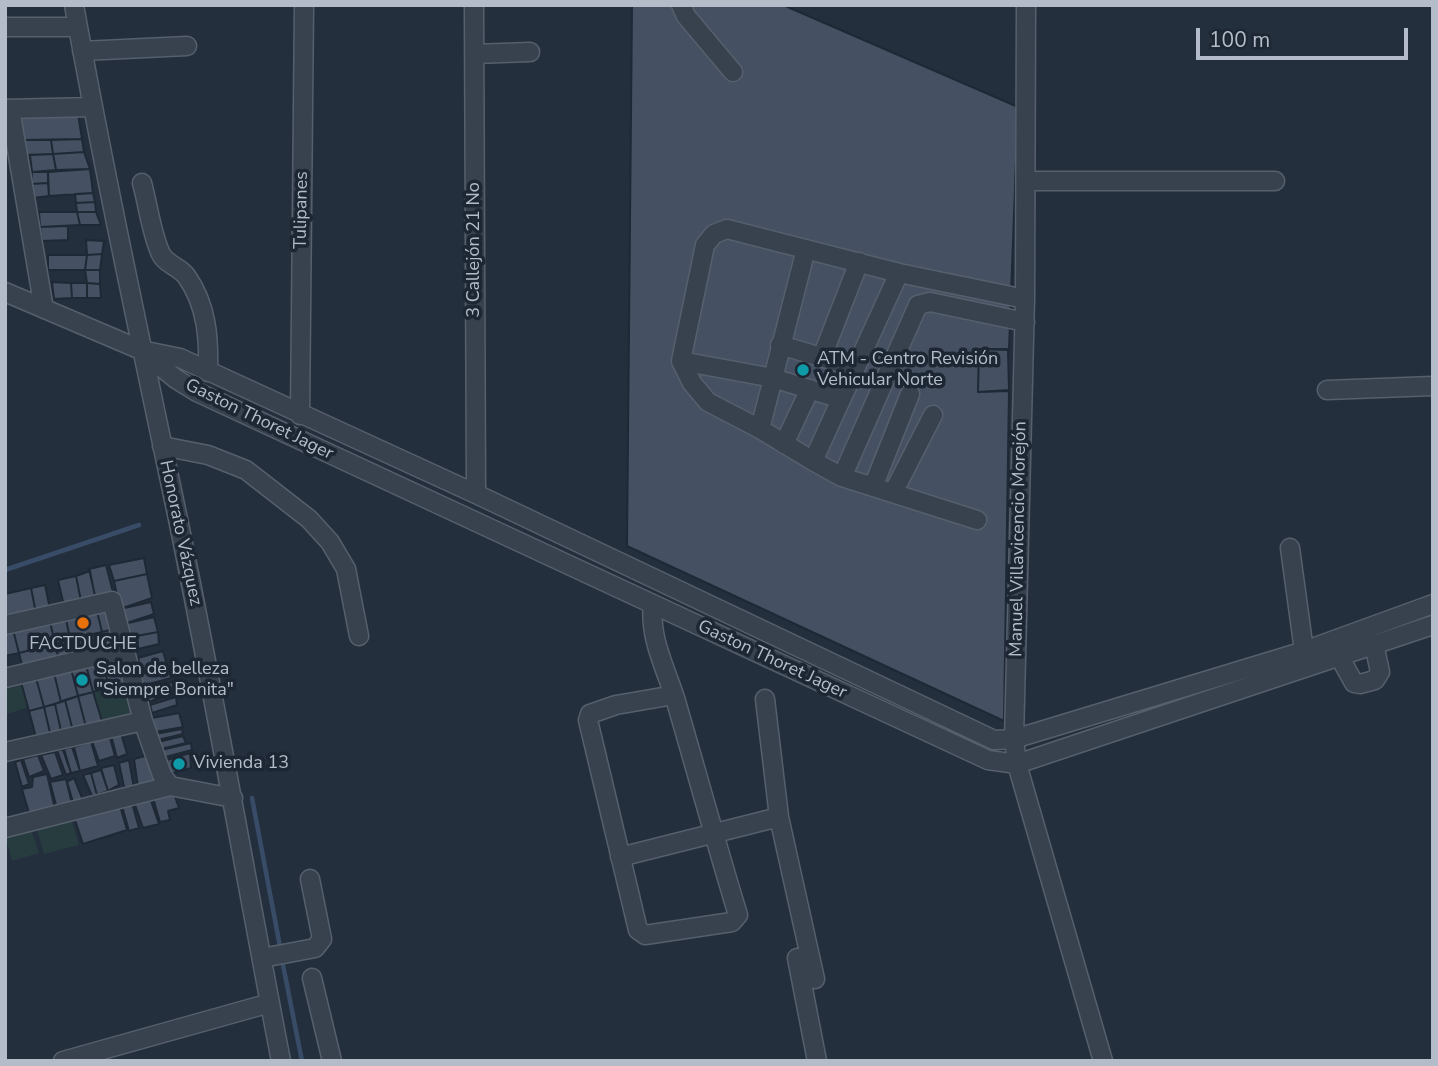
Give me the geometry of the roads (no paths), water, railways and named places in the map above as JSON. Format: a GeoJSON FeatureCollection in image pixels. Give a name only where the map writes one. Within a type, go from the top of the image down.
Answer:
{"type":"FeatureCollection","features":[{"type":"Feature","properties":{"kind":"street","name":"Honorato Vázquez"},"geometry":{"type":"LineString","coordinates":[[74,5],[233,799],[270,957],[270,1003],[281,1061]]}},
{"type":"Feature","properties":{"kind":"street","name":"Tulipanes"},"geometry":{"type":"LineString","coordinates":[[300,415],[304,5]]}},
{"type":"Feature","properties":{"kind":"street","name":"3 Callejón 21 No"},"geometry":{"type":"LineString","coordinates":[[474,5],[475,494]]}},
{"type":"Feature","properties":{"kind":"street"},"geometry":{"type":"LineString","coordinates":[[681,5],[686,16],[733,72]]}},
{"type":"Feature","properties":{"kind":"street","name":"Manuel Villavicencio Morejón"},"geometry":{"type":"LineString","coordinates":[[1026,5],[1025,322],[1014,739],[1017,764],[1103,1061]]}},
{"type":"Feature","properties":{"kind":"street"},"geometry":{"type":"LineString","coordinates":[[5,27],[78,27]]}},
{"type":"Feature","properties":{"kind":"street"},"geometry":{"type":"LineString","coordinates":[[82,51],[187,46]]}},
{"type":"Feature","properties":{"kind":"street"},"geometry":{"type":"LineString","coordinates":[[474,54],[530,52]]}},
{"type":"Feature","properties":{"kind":"street"},"geometry":{"type":"LineString","coordinates":[[44,309],[8,109],[93,107]]}},
{"type":"Feature","properties":{"kind":"street"},"geometry":{"type":"LineString","coordinates":[[1026,181],[1275,181]]}},
{"type":"Feature","properties":{"kind":"street"},"geometry":{"type":"LineString","coordinates":[[142,183],[159,252],[166,262],[186,274],[203,309],[209,337],[208,372]]}},
{"type":"Feature","properties":{"kind":"street"},"geometry":{"type":"LineString","coordinates":[[977,520],[842,477],[708,402],[692,383],[681,361],[705,245],[714,234],[727,229],[899,273],[1025,299]]}},
{"type":"Feature","properties":{"kind":"street"},"geometry":{"type":"LineString","coordinates":[[760,429],[806,249]]}},
{"type":"Feature","properties":{"kind":"street"},"geometry":{"type":"LineString","coordinates":[[822,357],[859,262]]}},
{"type":"Feature","properties":{"kind":"street"},"geometry":{"type":"LineString","coordinates":[[813,461],[899,273]]}},
{"type":"Feature","properties":{"kind":"street","name":"Gaston Thoret Jager"},"geometry":{"type":"LineString","coordinates":[[5,292],[141,350],[180,358],[475,494],[994,740],[1014,739],[1304,651],[1433,604]]}},
{"type":"Feature","properties":{"kind":"street"},"geometry":{"type":"LineString","coordinates":[[842,477],[918,305],[930,302],[1025,322]]}},
{"type":"Feature","properties":{"kind":"street"},"geometry":{"type":"LineString","coordinates":[[780,345],[855,367]]}},
{"type":"Feature","properties":{"kind":"street","name":"Gaston Thoret Jager"},"geometry":{"type":"LineString","coordinates":[[141,350],[176,379],[198,392],[974,756],[988,760],[1017,764],[1433,625]]}},
{"type":"Feature","properties":{"kind":"street"},"geometry":{"type":"LineString","coordinates":[[681,361],[774,378],[841,399]]}},
{"type":"Feature","properties":{"kind":"street"},"geometry":{"type":"LineString","coordinates":[[1327,390],[1433,386]]}},
{"type":"Feature","properties":{"kind":"street"},"geometry":{"type":"LineString","coordinates":[[784,444],[810,389]]}},
{"type":"Feature","properties":{"kind":"street"},"geometry":{"type":"LineString","coordinates":[[873,487],[910,394]]}},
{"type":"Feature","properties":{"kind":"street"},"geometry":{"type":"LineString","coordinates":[[893,493],[933,415]]}},
{"type":"Feature","properties":{"kind":"street"},"geometry":{"type":"LineString","coordinates":[[162,446],[208,455],[246,470],[309,519],[330,542],[346,569],[359,636]]}},
{"type":"Feature","properties":{"kind":"street"},"geometry":{"type":"LineString","coordinates":[[1290,548],[1304,651]]}},
{"type":"Feature","properties":{"kind":"street"},"geometry":{"type":"LineString","coordinates":[[5,625],[110,600],[114,604],[143,721],[162,775],[170,786]]}},
{"type":"Feature","properties":{"kind":"street"},"geometry":{"type":"LineString","coordinates":[[653,604],[651,622],[674,695],[738,915],[732,922],[645,934],[638,930],[588,720],[590,714],[616,705],[674,695]]}},
{"type":"Feature","properties":{"kind":"street"},"geometry":{"type":"LineString","coordinates":[[1339,656],[1354,682],[1360,684],[1375,680],[1381,673],[1374,645]]}},
{"type":"Feature","properties":{"kind":"street"},"geometry":{"type":"LineString","coordinates":[[5,678],[125,649]]}},
{"type":"Feature","properties":{"kind":"street"},"geometry":{"type":"LineString","coordinates":[[765,699],[779,817],[815,979]]}},
{"type":"Feature","properties":{"kind":"street"},"geometry":{"type":"LineString","coordinates":[[5,752],[143,721]]}},
{"type":"Feature","properties":{"kind":"street"},"geometry":{"type":"LineString","coordinates":[[5,828],[170,786],[233,799]]}},
{"type":"Feature","properties":{"kind":"street"},"geometry":{"type":"LineString","coordinates":[[620,856],[779,817]]}},
{"type":"Feature","properties":{"kind":"street"},"geometry":{"type":"LineString","coordinates":[[270,957],[316,948],[321,939],[310,879]]}},
{"type":"Feature","properties":{"kind":"street"},"geometry":{"type":"LineString","coordinates":[[797,958],[817,1061]]}},
{"type":"Feature","properties":{"kind":"street"},"geometry":{"type":"LineString","coordinates":[[312,978],[332,1061]]}},
{"type":"Feature","properties":{"kind":"street"},"geometry":{"type":"LineString","coordinates":[[63,1061],[270,1003]]}},
{"type":"Feature","properties":{"kind":"waterway"},"geometry":{"type":"LineString","coordinates":[[5,570],[139,525]]}},
{"type":"Feature","properties":{"kind":"waterway"},"geometry":{"type":"LineString","coordinates":[[252,798],[281,952]]}},
{"type":"Feature","properties":{"kind":"waterway"},"geometry":{"type":"LineString","coordinates":[[282,960],[302,1061]]}},
{"type":"Feature","properties":{"kind":"place","name":"ATM - Centro Revisión Vehicular Norte"},"geometry":{"type":"Point","coordinates":[803,370]}},
{"type":"Feature","properties":{"kind":"place","name":"FACTDUCHE"},"geometry":{"type":"Point","coordinates":[83,623]}},
{"type":"Feature","properties":{"kind":"place","name":"Salon de belleza \"Siempre Bonita\""},"geometry":{"type":"Point","coordinates":[82,680]}},
{"type":"Feature","properties":{"kind":"place","name":"Vivienda 13"},"geometry":{"type":"Point","coordinates":[179,764]}}]}
